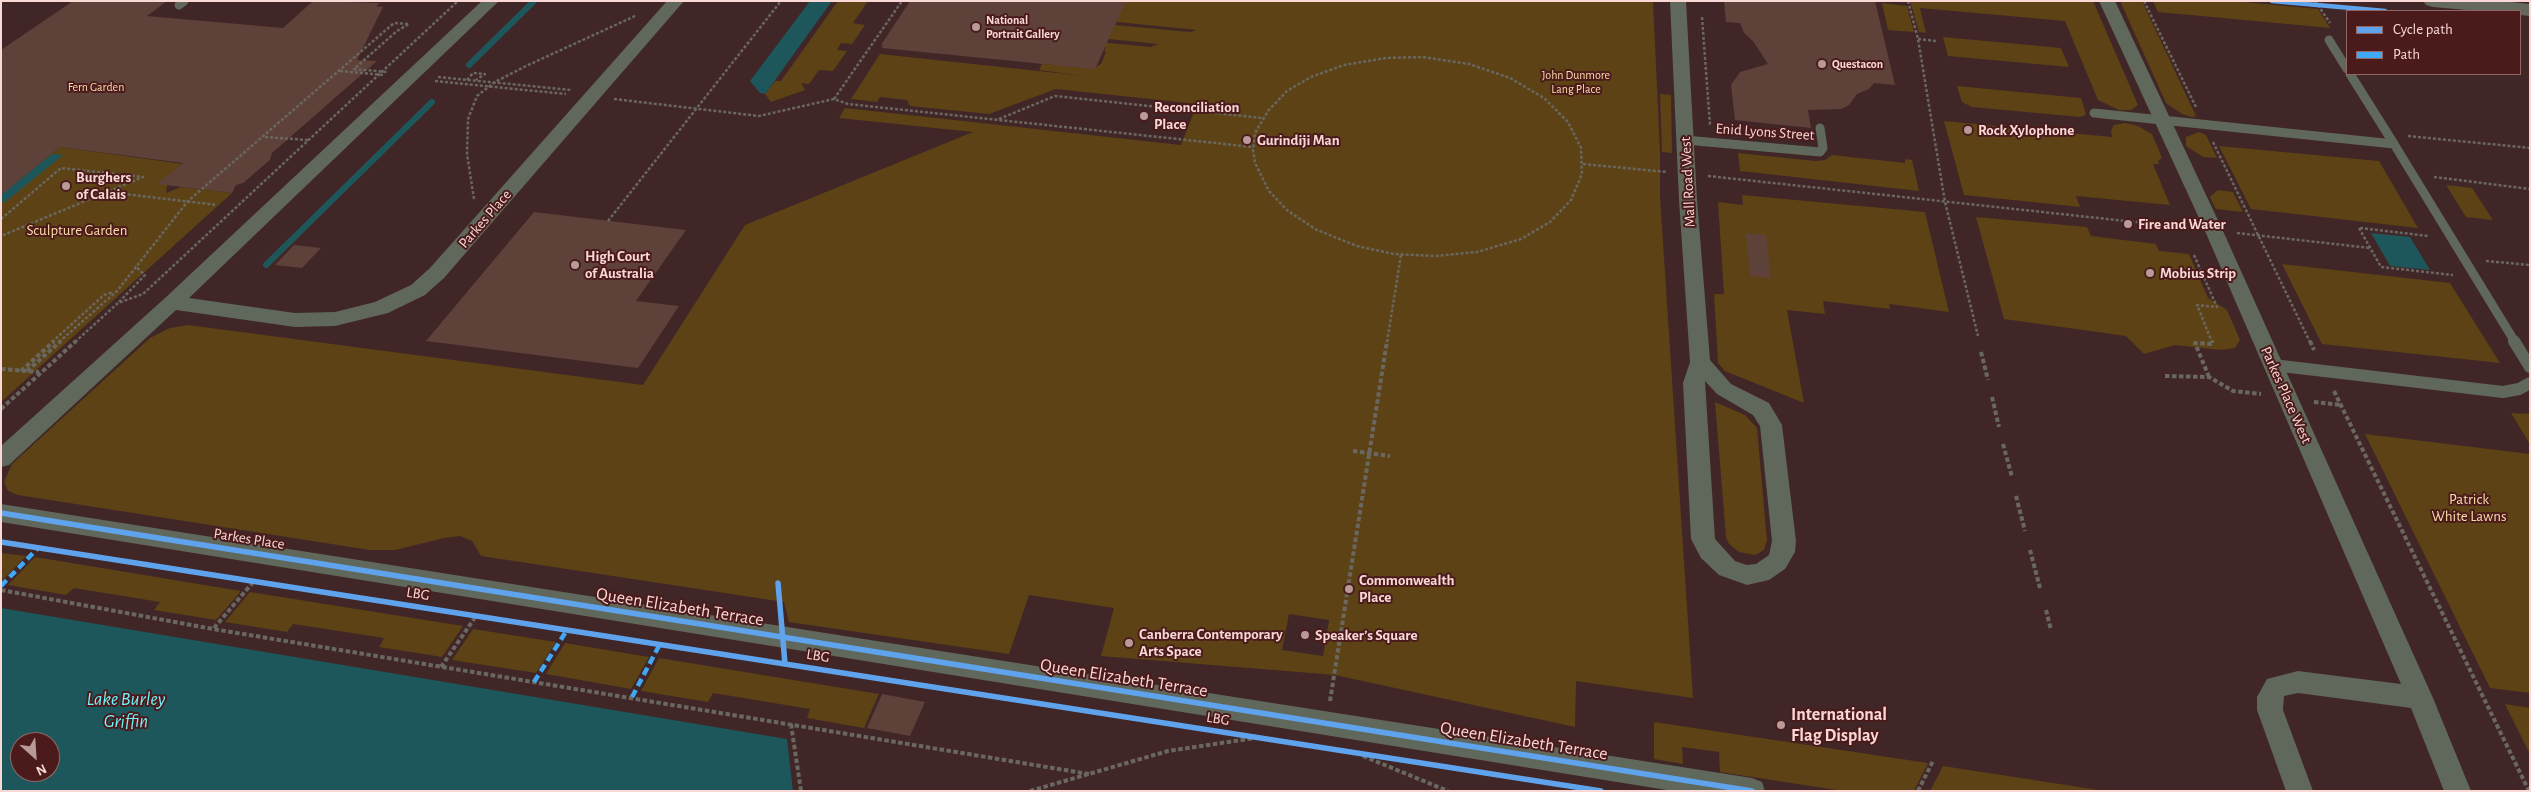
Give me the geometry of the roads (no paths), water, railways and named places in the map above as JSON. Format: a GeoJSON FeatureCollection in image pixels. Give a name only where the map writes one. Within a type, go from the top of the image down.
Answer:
{"type":"FeatureCollection","features":[{"type":"Feature","properties":{"kind":"main road"},"geometry":{"type":"LineString","coordinates":[[2433,1],[2530,10]]}},
{"type":"Feature","properties":{"kind":"street"},"geometry":{"type":"LineString","coordinates":[[1,459],[172,303],[490,1]]}},
{"type":"Feature","properties":{"kind":"street","name":"Parkes Place"},"geometry":{"type":"LineString","coordinates":[[172,303],[295,320],[335,319],[381,308],[418,290],[444,266],[676,1]]}},
{"type":"Feature","properties":{"kind":"street","name":"Mall Road West"},"geometry":{"type":"LineString","coordinates":[[1678,1],[1687,174],[1700,362],[1694,383],[1703,539],[1709,551],[1726,568],[1747,575],[1761,573],[1778,562],[1784,546],[1771,425],[1761,409],[1724,388],[1700,362]]}},
{"type":"Feature","properties":{"kind":"street","name":"Parkes Place West"},"geometry":{"type":"LineString","coordinates":[[2107,1],[2214,231],[2420,698],[2458,791]]}},
{"type":"Feature","properties":{"kind":"street","name":"Parkes Place"},"geometry":{"type":"LineString","coordinates":[[1,513],[492,590]]}},
{"type":"Feature","properties":{"kind":"street","name":"Queen Elizabeth Terrace"},"geometry":{"type":"LineString","coordinates":[[492,590],[1752,791]]}},
{"type":"Feature","properties":{"kind":"street"},"geometry":{"type":"LineString","coordinates":[[2300,791],[2270,710],[2270,697],[2276,687],[2298,682],[2420,698]]}},
{"type":"Feature","properties":{"kind":"lane"},"geometry":{"type":"LineString","coordinates":[[2329,40],[2346,68]]}},
{"type":"Feature","properties":{"kind":"lane"},"geometry":{"type":"LineString","coordinates":[[2351,75],[2530,367]]}},
{"type":"Feature","properties":{"kind":"lane"},"geometry":{"type":"LineString","coordinates":[[2094,113],[2205,126],[2394,144]]}},
{"type":"Feature","properties":{"kind":"lane","name":"Enid Lyons Street"},"geometry":{"type":"LineString","coordinates":[[1685,140],[1820,152],[1823,148],[1820,128]]}},
{"type":"Feature","properties":{"kind":"lane"},"geometry":{"type":"LineString","coordinates":[[2273,365],[2503,392],[2520,389],[2530,383]]}},
{"type":"Feature","properties":{"kind":"water"},"geometry":{"type":"Polygon","coordinates":[[[810,1],[832,1],[765,94],[760,93],[750,81],[810,1]]]}},
{"type":"Feature","properties":{"kind":"water"},"geometry":{"type":"Polygon","coordinates":[[[52,154],[63,155],[5,202],[1,202],[1,189],[7,190],[52,154]]]}},
{"type":"Feature","properties":{"kind":"water"},"geometry":{"type":"Polygon","coordinates":[[[2371,233],[2410,237],[2430,270],[2390,266],[2371,233]]]}},
{"type":"Feature","properties":{"kind":"water","name":"Lake Burley Griffin"},"geometry":{"type":"Polygon","coordinates":[[[1,608],[787,739],[793,791],[1,791],[1,608]]]}},
{"type":"Feature","properties":{"kind":"waterway"},"geometry":{"type":"LineString","coordinates":[[469,65],[534,1]]}},
{"type":"Feature","properties":{"kind":"waterway"},"geometry":{"type":"LineString","coordinates":[[266,265],[432,102]]}},
{"type":"Feature","properties":{"kind":"place","name":"National Portrait Gallery"},"geometry":{"type":"Point","coordinates":[976,27]}},
{"type":"Feature","properties":{"kind":"place","name":"Questacon"},"geometry":{"type":"Point","coordinates":[1822,64]}},
{"type":"Feature","properties":{"kind":"place","name":"Reconciliation Place"},"geometry":{"type":"Point","coordinates":[1144,116]}},
{"type":"Feature","properties":{"kind":"place","name":"Rock Xylophone"},"geometry":{"type":"Point","coordinates":[1968,130]}},
{"type":"Feature","properties":{"kind":"place","name":"Gurindiji Man"},"geometry":{"type":"Point","coordinates":[1247,140]}},
{"type":"Feature","properties":{"kind":"place","name":"Burghers of Calais"},"geometry":{"type":"Point","coordinates":[66,186]}},
{"type":"Feature","properties":{"kind":"place","name":"Fire and Water"},"geometry":{"type":"Point","coordinates":[2128,224]}},
{"type":"Feature","properties":{"kind":"place","name":"High Court of Australia"},"geometry":{"type":"Point","coordinates":[575,265]}},
{"type":"Feature","properties":{"kind":"place","name":"Mobius Strip"},"geometry":{"type":"Point","coordinates":[2150,273]}},
{"type":"Feature","properties":{"kind":"place","name":"Commonwealth Place"},"geometry":{"type":"Point","coordinates":[1349,589]}},
{"type":"Feature","properties":{"kind":"place","name":"Speaker’s Square"},"geometry":{"type":"Point","coordinates":[1305,635]}},
{"type":"Feature","properties":{"kind":"place","name":"Canberra Contemporary Arts Space"},"geometry":{"type":"Point","coordinates":[1129,643]}},
{"type":"Feature","properties":{"kind":"place","name":"International Flag Display"},"geometry":{"type":"Point","coordinates":[1781,725]}},
{"type":"Feature","properties":{"kind":"park label","name":"John Dunmore Lang Place"},"geometry":{"type":"Point","coordinates":[1576,82]}},
{"type":"Feature","properties":{"kind":"park label","name":"Fern Garden"},"geometry":{"type":"Point","coordinates":[96,87]}},
{"type":"Feature","properties":{"kind":"park label","name":"Sculpture Garden"},"geometry":{"type":"Point","coordinates":[77,230]}},
{"type":"Feature","properties":{"kind":"park label","name":"Patrick White Lawns"},"geometry":{"type":"Point","coordinates":[2469,508]}}]}
